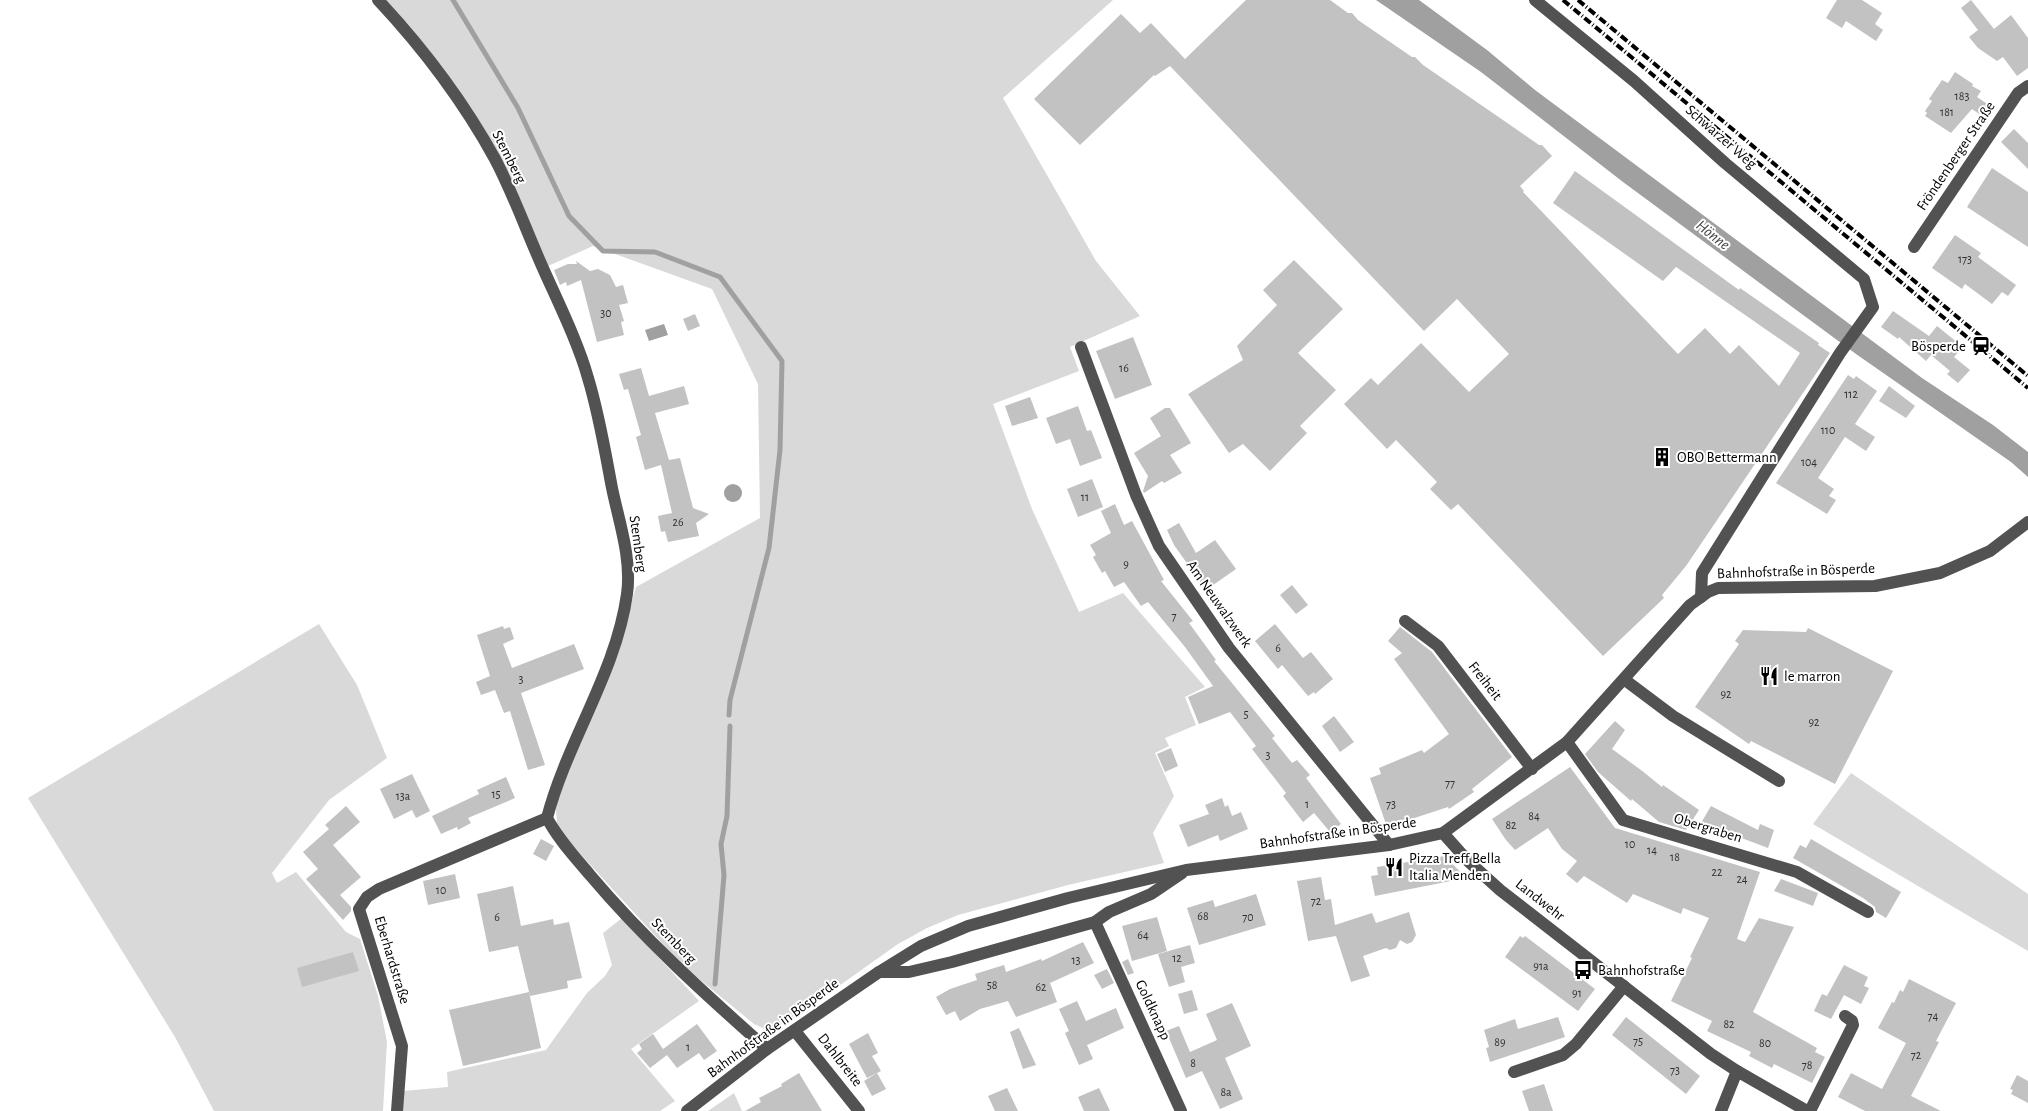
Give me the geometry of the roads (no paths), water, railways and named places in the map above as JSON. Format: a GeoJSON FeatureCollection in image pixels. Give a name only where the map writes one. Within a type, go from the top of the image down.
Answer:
{"type":"FeatureCollection","features":[{"type":"Feature","properties":{"kind":"street","name":"Stemberg"},"geometry":{"type":"LineString","coordinates":[[378,0],[435,67],[467,113],[495,160],[559,304],[588,377],[603,440],[627,564],[627,593],[620,629],[609,664],[553,793],[547,818],[562,841],[613,903],[688,980],[767,1049]]}},
{"type":"Feature","properties":{"kind":"street","name":"Schwarzer Weg"},"geometry":{"type":"LineString","coordinates":[[1535,0],[1634,81],[1725,163],[1864,279],[1873,307]]}},
{"type":"Feature","properties":{"kind":"street","name":"Fröndenberger Straße"},"geometry":{"type":"LineString","coordinates":[[1914,247],[2018,93],[2028,86]]}},
{"type":"Feature","properties":{"kind":"street","name":"Bahnhofstraße in Bösperde"},"geometry":{"type":"LineString","coordinates":[[1702,596],[1702,573],[1840,353],[1873,307]]}},
{"type":"Feature","properties":{"kind":"street","name":"Am Neuwalzwerk"},"geometry":{"type":"LineString","coordinates":[[1081,347],[1136,495],[1159,546],[1229,648],[1389,845]]}},
{"type":"Feature","properties":{"kind":"street","name":"Bahnhofstraße in Bösperde"},"geometry":{"type":"LineString","coordinates":[[687,1111],[767,1049],[880,972],[921,946],[968,926],[1068,898],[1186,870],[1389,845],[1443,833],[1567,742],[1625,680],[1690,605],[1708,592],[1718,588],[1875,586],[1940,573],[1990,552],[2028,522]]}},
{"type":"Feature","properties":{"kind":"street","name":"Freiheit"},"geometry":{"type":"LineString","coordinates":[[1405,621],[1438,646],[1532,769]]}},
{"type":"Feature","properties":{"kind":"street"},"geometry":{"type":"LineString","coordinates":[[1625,680],[1673,716],[1779,781]]}},
{"type":"Feature","properties":{"kind":"street","name":"Obergraben"},"geometry":{"type":"LineString","coordinates":[[1567,742],[1622,820],[1797,872],[1868,912]]}},
{"type":"Feature","properties":{"kind":"street","name":"Eberhardstraße"},"geometry":{"type":"LineString","coordinates":[[397,1111],[402,1046],[359,909],[367,897],[379,889],[547,818]]}},
{"type":"Feature","properties":{"kind":"street","name":"Landwehr"},"geometry":{"type":"LineString","coordinates":[[1443,833],[1467,860],[1500,890],[1711,1054],[1737,1071],[1809,1111]]}},
{"type":"Feature","properties":{"kind":"street","name":"Bahnhofstraße in Bösperde"},"geometry":{"type":"LineString","coordinates":[[880,972],[909,972],[952,962],[1095,922],[1109,912],[1151,894],[1186,870]]}},
{"type":"Feature","properties":{"kind":"street","name":"Goldknapp"},"geometry":{"type":"LineString","coordinates":[[1095,922],[1181,1111]]}},
{"type":"Feature","properties":{"kind":"street"},"geometry":{"type":"LineString","coordinates":[[1514,1072],[1563,1055],[1576,1044],[1624,986]]}},
{"type":"Feature","properties":{"kind":"street"},"geometry":{"type":"LineString","coordinates":[[1809,1111],[1853,1025],[1852,1021],[1844,1016]]}},
{"type":"Feature","properties":{"kind":"street","name":"Dahlbreite"},"geometry":{"type":"LineString","coordinates":[[795,1031],[859,1111]]}},
{"type":"Feature","properties":{"kind":"street"},"geometry":{"type":"LineString","coordinates":[[1721,1111],[1737,1071]]}},
{"type":"Feature","properties":{"kind":"water","name":"Hönne"},"geometry":{"type":"Polygon","coordinates":[[[1376,0],[1419,0],[1487,50],[1535,90],[1922,378],[1993,425],[2028,452],[2028,477],[2011,462],[1856,354],[1623,182],[1481,72],[1376,0]]]}},
{"type":"Feature","properties":{"kind":"water"},"geometry":{"type":"Polygon","coordinates":[[[664,324],[668,335],[649,341],[645,330],[664,324]]]}},
{"type":"Feature","properties":{"kind":"water"},"geometry":{"type":"Polygon","coordinates":[[[729,484],[737,484],[742,489],[740,500],[729,502],[724,497],[724,489],[729,484]]]}},
{"type":"Feature","properties":{"kind":"waterway"},"geometry":{"type":"LineString","coordinates":[[453,0],[518,108],[569,216],[603,251],[655,252],[720,277],[782,361],[780,450],[769,548],[730,700],[729,715]]}},
{"type":"Feature","properties":{"kind":"waterway"},"geometry":{"type":"LineString","coordinates":[[715,984],[724,875],[721,844],[727,816],[730,726]]}},
{"type":"Feature","properties":{"kind":"railway"},"geometry":{"type":"LineString","coordinates":[[1563,0],[2028,388]]}},
{"type":"Feature","properties":{"kind":"railway"},"geometry":{"type":"LineString","coordinates":[[1578,0],[2028,376]]}},
{"type":"Feature","properties":{"kind":"place","name":"Bösperde"},"geometry":{"type":"Point","coordinates":[1981,346]}},
{"type":"Feature","properties":{"kind":"place","name":"OBO Bettermann"},"geometry":{"type":"Point","coordinates":[1662,457]}},
{"type":"Feature","properties":{"kind":"place","name":"le marron"},"geometry":{"type":"Point","coordinates":[1769,676]}},
{"type":"Feature","properties":{"kind":"place","name":"Pizza Treff Bella Italia Menden"},"geometry":{"type":"Point","coordinates":[1394,867]}},
{"type":"Feature","properties":{"kind":"place","name":"Bahnhofstraße"},"geometry":{"type":"Point","coordinates":[1583,970]}}]}
